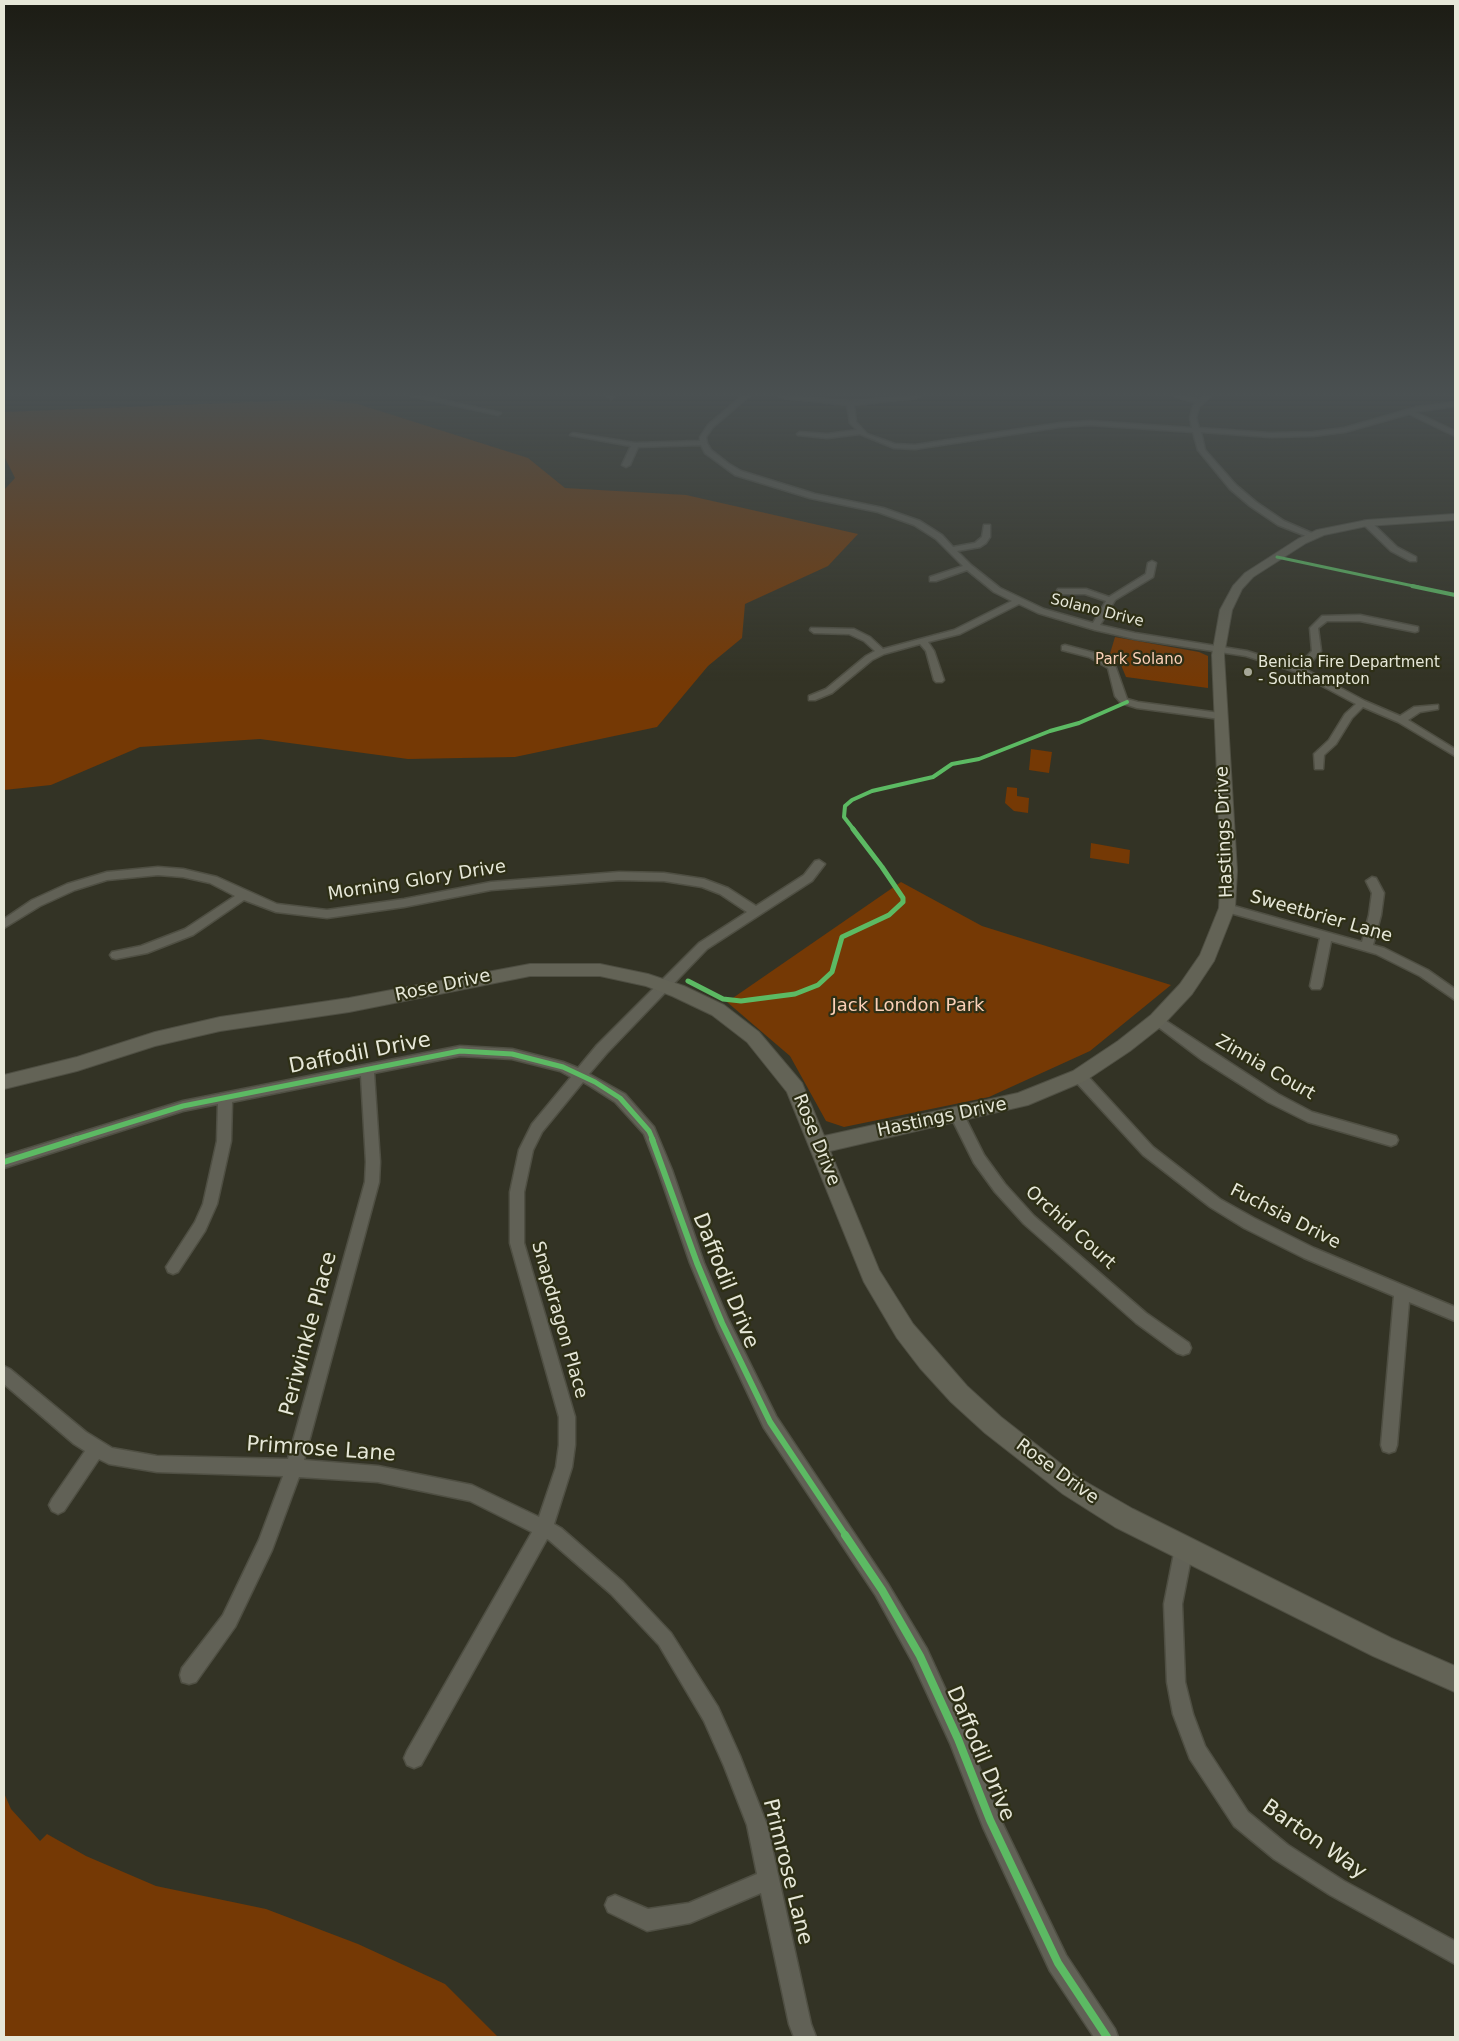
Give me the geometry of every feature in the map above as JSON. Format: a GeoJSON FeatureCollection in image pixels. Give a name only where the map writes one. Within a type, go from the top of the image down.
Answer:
{"type":"FeatureCollection","features":[{"type":"Feature","properties":{"kind":"street","name":"Solano Drive"},"geometry":{"type":"LineString","coordinates":[[797,491],[902,517],[928,529],[953,549],[968,567],[997,590],[1018,601],[1068,620],[1096,627],[1266,659],[1299,670],[1362,703],[1401,720],[1455,753]]}},
{"type":"Feature","properties":{"kind":"street"},"geometry":{"type":"LineString","coordinates":[[1238,491],[1266,513],[1311,536]]}},
{"type":"Feature","properties":{"kind":"street","name":"Hastings Drive"},"geometry":{"type":"LineString","coordinates":[[820,1145],[1021,1100],[1079,1076],[1124,1046],[1157,1020],[1186,989],[1208,957],[1217,940],[1226,908],[1229,871],[1218,650],[1226,610],[1238,588],[1249,575],[1311,536],[1331,529],[1367,523],[1455,517]]}},
{"type":"Feature","properties":{"kind":"street"},"geometry":{"type":"LineString","coordinates":[[1367,523],[1394,549],[1413,560]]}},
{"type":"Feature","properties":{"kind":"street"},"geometry":{"type":"LineString","coordinates":[[953,549],[977,545],[986,537],[987,527]]}},
{"type":"Feature","properties":{"kind":"street"},"geometry":{"type":"LineString","coordinates":[[1096,627],[1111,600],[1117,594],[1150,575],[1152,563]]}},
{"type":"Feature","properties":{"kind":"street"},"geometry":{"type":"LineString","coordinates":[[933,579],[968,567]]}},
{"type":"Feature","properties":{"kind":"street"},"geometry":{"type":"LineString","coordinates":[[1061,591],[1086,592],[1111,600]]}},
{"type":"Feature","properties":{"kind":"street"},"geometry":{"type":"LineString","coordinates":[[812,698],[829,691],[868,658],[881,652],[974,626],[1018,601]]}},
{"type":"Feature","properties":{"kind":"street"},"geometry":{"type":"LineString","coordinates":[[1299,670],[1317,651],[1314,628],[1325,618],[1360,618],[1414,629]]}},
{"type":"Feature","properties":{"kind":"street"},"geometry":{"type":"LineString","coordinates":[[814,630],[851,631],[867,639],[881,652]]}},
{"type":"Feature","properties":{"kind":"street"},"geometry":{"type":"LineString","coordinates":[[922,641],[930,651],[939,680]]}},
{"type":"Feature","properties":{"kind":"street"},"geometry":{"type":"LineString","coordinates":[[1065,648],[1092,655],[1107,662],[1112,667],[1120,696],[1124,701],[1138,705],[1220,716]]}},
{"type":"Feature","properties":{"kind":"street"},"geometry":{"type":"LineString","coordinates":[[1319,767],[1319,754],[1333,742],[1348,716],[1362,703]]}},
{"type":"Feature","properties":{"kind":"street"},"geometry":{"type":"LineString","coordinates":[[1401,720],[1417,709],[1435,707]]}},
{"type":"Feature","properties":{"kind":"street","name":"Snapdragon Place"},"geometry":{"type":"LineString","coordinates":[[414,1758],[543,1529],[564,1467],[567,1445],[567,1417],[517,1243],[517,1192],[526,1150],[537,1128],[580,1074],[703,946],[808,878],[819,864]]}},
{"type":"Feature","properties":{"kind":"street","name":"Morning Glory Drive"},"geometry":{"type":"LineString","coordinates":[[4,924],[36,904],[72,887],[114,875],[158,872],[183,873],[213,880],[242,895],[276,908],[327,914],[532,881],[619,876],[664,877],[704,882],[724,891],[756,912]]}},
{"type":"Feature","properties":{"kind":"street"},"geometry":{"type":"LineString","coordinates":[[1366,947],[1375,915],[1378,893],[1372,881]]}},
{"type":"Feature","properties":{"kind":"street"},"geometry":{"type":"LineString","coordinates":[[116,955],[143,950],[189,932],[227,908],[242,895]]}},
{"type":"Feature","properties":{"kind":"street","name":"Sweetbrier Lane"},"geometry":{"type":"LineString","coordinates":[[1226,908],[1366,947],[1399,959],[1455,995]]}},
{"type":"Feature","properties":{"kind":"street"},"geometry":{"type":"LineString","coordinates":[[1316,986],[1326,936]]}},
{"type":"Feature","properties":{"kind":"street","name":"Rose Drive"},"geometry":{"type":"LineString","coordinates":[[4,1082],[77,1064],[155,1039],[188,1031],[349,1006],[504,974],[563,969],[600,970],[664,985],[697,998],[718,1010],[753,1037],[795,1088],[820,1145],[854,1236],[871,1275],[905,1331],[928,1360],[959,1394],[993,1425],[1071,1486],[1124,1518],[1382,1647],[1455,1679]]}},
{"type":"Feature","properties":{"kind":"street","name":"Zinnia Court"},"geometry":{"type":"LineString","coordinates":[[1157,1020],[1206,1056],[1273,1098],[1308,1116],[1392,1140]]}},
{"type":"Feature","properties":{"kind":"street","name":"Daffodil Drive"},"geometry":{"type":"LineString","coordinates":[[4,1162],[50,1149],[141,1118],[225,1097],[460,1051],[512,1054],[580,1074],[620,1098],[649,1131],[666,1170],[697,1264],[722,1323],[770,1422],[882,1590],[920,1656],[958,1739],[990,1820],[1058,1963],[1107,2037]]}},
{"type":"Feature","properties":{"kind":"street","name":"Periwinkle Place"},"geometry":{"type":"LineString","coordinates":[[189,1675],[230,1621],[266,1544],[294,1468],[372,1182],[373,1162],[367,1068]]}},
{"type":"Feature","properties":{"kind":"street","name":"Fuchsia Drive"},"geometry":{"type":"LineString","coordinates":[[1079,1076],[1148,1151],[1215,1203],[1249,1224],[1402,1293],[1455,1314]]}},
{"type":"Feature","properties":{"kind":"street"},"geometry":{"type":"LineString","coordinates":[[173,1267],[200,1226],[210,1204],[224,1140],[225,1097]]}},
{"type":"Feature","properties":{"kind":"street","name":"Orchid Court"},"geometry":{"type":"LineString","coordinates":[[956,1116],[979,1159],[1000,1188],[1029,1220],[1141,1318],[1183,1348]]}},
{"type":"Feature","properties":{"kind":"street"},"geometry":{"type":"LineString","coordinates":[[1388,1445],[1402,1293]]}},
{"type":"Feature","properties":{"kind":"street","name":"Primrose Lane"},"geometry":{"type":"LineString","coordinates":[[4,1374],[80,1438],[109,1456],[157,1464],[294,1468],[378,1474],[472,1493],[555,1534],[617,1588],[665,1639],[711,1714],[734,1763],[757,1825],[800,2024],[805,2037]]}},
{"type":"Feature","properties":{"kind":"street"},"geometry":{"type":"LineString","coordinates":[[58,1505],[97,1448]]}},
{"type":"Feature","properties":{"kind":"street","name":"Barton Way"},"geometry":{"type":"LineString","coordinates":[[1184,1548],[1173,1604],[1176,1682],[1183,1714],[1196,1752],[1241,1819],[1281,1852],[1337,1888],[1455,1953]]}},
{"type":"Feature","properties":{"kind":"street"},"geometry":{"type":"LineString","coordinates":[[615,1905],[647,1920],[690,1913],[750,1886],[769,1881]]}},
{"type":"Feature","properties":{"kind":"green space"},"geometry":{"type":"Polygon","coordinates":[[[4,491],[621,491],[686,495],[858,534],[828,566],[745,604],[742,638],[708,666],[657,727],[515,757],[408,759],[260,739],[140,747],[51,785],[4,790],[4,491]]]}},
{"type":"Feature","properties":{"kind":"green space","name":"Park Solano"},"geometry":{"type":"Polygon","coordinates":[[[1115,637],[1199,652],[1208,656],[1208,688],[1126,677],[1121,665],[1109,657],[1115,637]]]}},
{"type":"Feature","properties":{"kind":"green space"},"geometry":{"type":"Polygon","coordinates":[[[1031,749],[1052,752],[1049,773],[1029,770],[1031,749]]]}},
{"type":"Feature","properties":{"kind":"green space"},"geometry":{"type":"Polygon","coordinates":[[[1007,787],[1017,788],[1017,796],[1029,798],[1028,813],[1014,811],[1005,803],[1007,787]]]}},
{"type":"Feature","properties":{"kind":"green space"},"geometry":{"type":"Polygon","coordinates":[[[1091,843],[1130,850],[1129,864],[1090,858],[1091,843]]]}},
{"type":"Feature","properties":{"kind":"green space","name":"Jack London Park"},"geometry":{"type":"Polygon","coordinates":[[[901,882],[982,926],[1171,985],[1090,1051],[989,1097],[844,1127],[826,1121],[790,1056],[727,1002],[901,882]]]}},
{"type":"Feature","properties":{"kind":"green space"},"geometry":{"type":"Polygon","coordinates":[[[4,1793],[11,1809],[40,1841],[47,1834],[86,1856],[156,1886],[266,1909],[358,1944],[445,1984],[498,2037],[4,2037],[4,1793]]]}},
{"type":"Feature","properties":{"kind":"cycle path"},"geometry":{"type":"LineString","coordinates":[[1277,557],[1455,595]]}},
{"type":"Feature","properties":{"kind":"cycle path"},"geometry":{"type":"LineString","coordinates":[[688,981],[723,999],[741,1001],[795,994],[818,985],[832,972],[842,937],[889,915],[903,902],[903,898],[882,867],[844,817],[845,806],[852,800],[872,791],[884,790],[933,777],[952,764],[979,759],[1050,731],[1079,723],[1127,702]]}},
{"type":"Feature","properties":{"kind":"cycle path"},"geometry":{"type":"LineString","coordinates":[[4,1162],[183,1106],[460,1051],[512,1054],[563,1067],[595,1082],[620,1098],[649,1131],[665,1170],[697,1263],[722,1323],[770,1422],[882,1590],[920,1656],[958,1739],[990,1820],[1058,1963],[1107,2037]]}},
{"type":"Feature","properties":{"kind":"place","name":"Benicia Fire Department - Southampton"},"geometry":{"type":"Point","coordinates":[1248,672]}}]}
